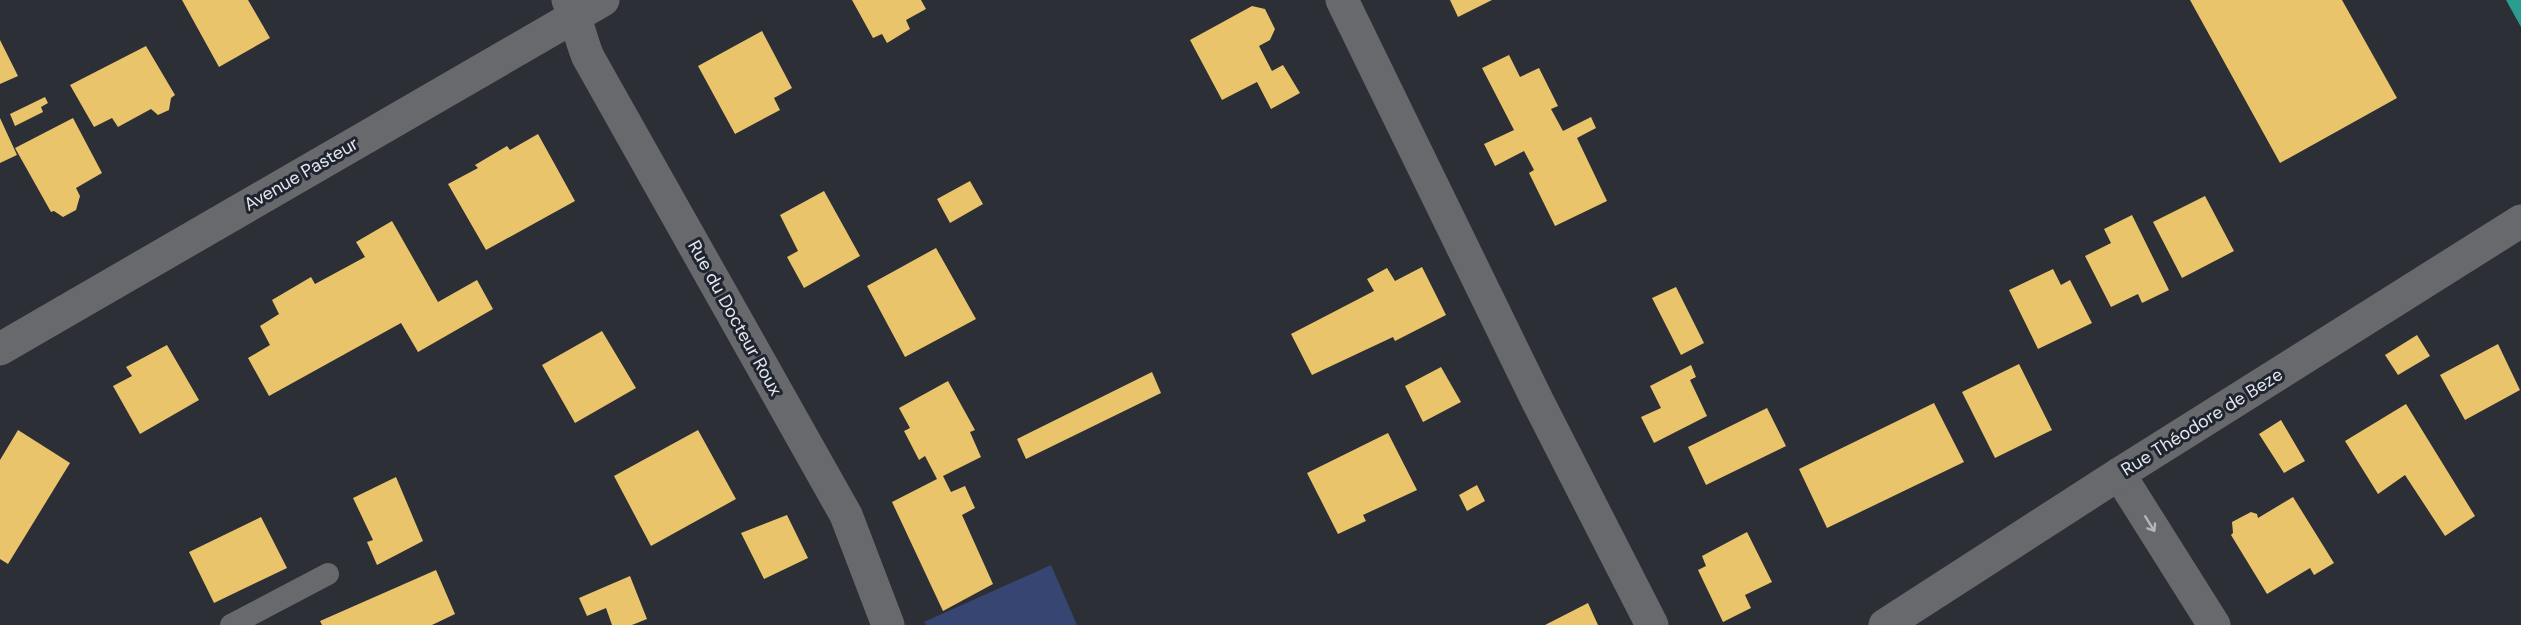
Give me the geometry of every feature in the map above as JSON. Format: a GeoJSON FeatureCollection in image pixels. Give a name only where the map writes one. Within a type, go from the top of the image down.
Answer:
{"type":"FeatureCollection","features":[{"type":"Feature","properties":{"kind":"street"},"geometry":{"type":"LineString","coordinates":[[1342,0],[1538,402],[1652,625]]}},
{"type":"Feature","properties":{"kind":"street","name":"Avenue Pasteur"},"geometry":{"type":"LineString","coordinates":[[0,349],[582,5]]}},
{"type":"Feature","properties":{"kind":"street","name":"Rue du Docteur Roux"},"geometry":{"type":"LineString","coordinates":[[582,5],[579,38],[588,57],[846,515],[888,625]]}},
{"type":"Feature","properties":{"kind":"street","name":"Rue Théodore de Beze"},"geometry":{"type":"LineString","coordinates":[[1886,625],[2119,474],[2521,221]]}},
{"type":"Feature","properties":{"kind":"street"},"geometry":{"type":"LineString","coordinates":[[2119,474],[2214,625]]}},
{"type":"Feature","properties":{"kind":"lane"},"geometry":{"type":"LineString","coordinates":[[231,625],[328,574]]}},
{"type":"Feature","properties":{"kind":"shaded area"},"geometry":{"type":"Polygon","coordinates":[[[1051,565],[1077,625],[926,625],[924,622],[1051,565]]]}},
{"type":"Feature","properties":{"kind":"building: Homes"},"geometry":{"type":"Polygon","coordinates":[[[182,0],[248,0],[270,38],[219,67],[182,0]]]}},
{"type":"Feature","properties":{"kind":"building: Homes"},"geometry":{"type":"Polygon","coordinates":[[[852,0],[921,0],[926,9],[906,20],[910,29],[887,43],[882,34],[873,38],[852,0]]]}},
{"type":"Feature","properties":{"kind":"building: Homes"},"geometry":{"type":"Polygon","coordinates":[[[1450,0],[1492,0],[1458,17],[1450,0]]]}},
{"type":"Feature","properties":{"kind":"building: Homes"},"geometry":{"type":"Polygon","coordinates":[[[2190,0],[2342,0],[2397,98],[2280,163],[2190,0]]]}},
{"type":"Feature","properties":{"kind":"building: Homes"},"geometry":{"type":"Polygon","coordinates":[[[1252,6],[1265,9],[1275,29],[1270,40],[1259,46],[1272,71],[1283,65],[1300,93],[1271,109],[1257,82],[1222,100],[1190,40],[1252,6]]]}},
{"type":"Feature","properties":{"kind":"building: Homes"},"geometry":{"type":"Polygon","coordinates":[[[762,31],[792,88],[774,98],[780,110],[735,134],[698,66],[762,31]]]}},
{"type":"Feature","properties":{"kind":"building: Homes"},"geometry":{"type":"Polygon","coordinates":[[[0,40],[18,76],[0,84],[0,40]]]}},
{"type":"Feature","properties":{"kind":"building: Homes"},"geometry":{"type":"Polygon","coordinates":[[[146,46],[175,95],[171,98],[169,110],[158,115],[151,109],[118,127],[112,118],[94,127],[70,85],[146,46]]]}},
{"type":"Feature","properties":{"kind":"building: Homes"},"geometry":{"type":"Polygon","coordinates":[[[1509,55],[1520,77],[1539,68],[1558,106],[1551,109],[1563,131],[1591,117],[1596,128],[1577,138],[1607,201],[1555,226],[1529,173],[1534,170],[1524,151],[1495,166],[1484,144],[1514,130],[1482,68],[1509,55]]]}},
{"type":"Feature","properties":{"kind":"building: Homes"},"geometry":{"type":"Polygon","coordinates":[[[45,97],[48,103],[41,107],[43,112],[15,126],[10,114],[45,97]]]}},
{"type":"Feature","properties":{"kind":"building: Homes"},"geometry":{"type":"Polygon","coordinates":[[[0,118],[17,155],[0,163],[0,118]]]}},
{"type":"Feature","properties":{"kind":"building: Homes"},"geometry":{"type":"Polygon","coordinates":[[[73,118],[102,173],[76,188],[80,196],[76,210],[63,217],[54,211],[51,212],[15,148],[73,118]]]}},
{"type":"Feature","properties":{"kind":"building: Homes"},"geometry":{"type":"Polygon","coordinates":[[[538,134],[575,201],[486,250],[448,184],[478,168],[475,165],[507,146],[510,150],[538,134]]]}},
{"type":"Feature","properties":{"kind":"building: Homes"},"geometry":{"type":"Polygon","coordinates":[[[970,181],[983,204],[950,223],[937,199],[970,181]]]}},
{"type":"Feature","properties":{"kind":"building: Homes"},"geometry":{"type":"Polygon","coordinates":[[[824,191],[860,256],[804,288],[787,257],[798,251],[780,215],[824,191]]]}},
{"type":"Feature","properties":{"kind":"building: Homes"},"geometry":{"type":"Polygon","coordinates":[[[2205,196],[2234,251],[2182,278],[2153,222],[2205,196]]]}},
{"type":"Feature","properties":{"kind":"building: Homes"},"geometry":{"type":"Polygon","coordinates":[[[2132,215],[2169,290],[2142,303],[2138,294],[2111,307],[2085,256],[2111,243],[2104,229],[2132,215]]]}},
{"type":"Feature","properties":{"kind":"building: Homes"},"geometry":{"type":"Polygon","coordinates":[[[392,221],[438,302],[477,280],[493,309],[418,352],[401,323],[269,396],[248,358],[270,345],[260,326],[279,314],[272,300],[311,277],[315,284],[365,257],[356,242],[392,221]]]}},
{"type":"Feature","properties":{"kind":"building: Homes"},"geometry":{"type":"Polygon","coordinates":[[[936,248],[976,319],[905,357],[867,286],[936,248]]]}},
{"type":"Feature","properties":{"kind":"building: Homes"},"geometry":{"type":"Polygon","coordinates":[[[1422,267],[1446,315],[1395,341],[1393,337],[1312,375],[1291,334],[1374,291],[1367,279],[1387,268],[1395,281],[1422,267]]]}},
{"type":"Feature","properties":{"kind":"building: Homes"},"geometry":{"type":"Polygon","coordinates":[[[2053,269],[2061,285],[2070,280],[2092,323],[2038,349],[2009,290],[2053,269]]]}},
{"type":"Feature","properties":{"kind":"building: Homes"},"geometry":{"type":"Polygon","coordinates":[[[1676,287],[1704,343],[1681,355],[1652,298],[1676,287]]]}},
{"type":"Feature","properties":{"kind":"building: Homes"},"geometry":{"type":"Polygon","coordinates":[[[602,331],[636,388],[575,423],[542,365],[602,331]]]}},
{"type":"Feature","properties":{"kind":"building: Homes"},"geometry":{"type":"Polygon","coordinates":[[[2417,335],[2430,356],[2398,375],[2385,355],[2417,335]]]}},
{"type":"Feature","properties":{"kind":"building: Homes"},"geometry":{"type":"Polygon","coordinates":[[[2498,344],[2520,390],[2465,420],[2440,375],[2498,344]]]}},
{"type":"Feature","properties":{"kind":"building: Homes"},"geometry":{"type":"Polygon","coordinates":[[[167,345],[199,400],[140,434],[113,386],[132,376],[126,367],[167,345]]]}},
{"type":"Feature","properties":{"kind":"building: Homes"},"geometry":{"type":"Polygon","coordinates":[[[2019,364],[2052,430],[1995,458],[1962,392],[2019,364]]]}},
{"type":"Feature","properties":{"kind":"building: Homes"},"geometry":{"type":"Polygon","coordinates":[[[1691,365],[1696,377],[1690,380],[1707,416],[1654,443],[1641,417],[1661,408],[1650,386],[1691,365]]]}},
{"type":"Feature","properties":{"kind":"building: Homes"},"geometry":{"type":"Polygon","coordinates":[[[1441,367],[1461,402],[1423,422],[1405,386],[1441,367]]]}},
{"type":"Feature","properties":{"kind":"building: Homes"},"geometry":{"type":"Polygon","coordinates":[[[1152,372],[1161,393],[1026,459],[1017,439],[1152,372]]]}},
{"type":"Feature","properties":{"kind":"building: Homes"},"geometry":{"type":"Polygon","coordinates":[[[948,381],[975,430],[970,432],[981,457],[943,476],[951,492],[965,486],[975,508],[962,515],[993,584],[943,611],[892,502],[937,479],[925,456],[919,460],[904,431],[910,428],[899,408],[948,381]]]}},
{"type":"Feature","properties":{"kind":"building: Homes"},"geometry":{"type":"Polygon","coordinates":[[[1934,403],[1964,462],[1827,528],[1799,469],[1934,403]]]}},
{"type":"Feature","properties":{"kind":"building: Homes"},"geometry":{"type":"Polygon","coordinates":[[[2406,404],[2475,516],[2445,536],[2405,475],[2378,494],[2345,441],[2406,404]]]}},
{"type":"Feature","properties":{"kind":"building: Homes"},"geometry":{"type":"Polygon","coordinates":[[[1767,408],[1786,446],[1706,485],[1688,447],[1767,408]]]}},
{"type":"Feature","properties":{"kind":"building: Homes"},"geometry":{"type":"Polygon","coordinates":[[[2281,420],[2305,461],[2284,473],[2259,434],[2281,420]]]}},
{"type":"Feature","properties":{"kind":"building: Homes"},"geometry":{"type":"Polygon","coordinates":[[[18,430],[70,463],[8,564],[0,559],[0,460],[18,430]]]}},
{"type":"Feature","properties":{"kind":"building: Homes"},"geometry":{"type":"Polygon","coordinates":[[[698,430],[736,499],[651,546],[614,476],[698,430]]]}},
{"type":"Feature","properties":{"kind":"building: Homes"},"geometry":{"type":"Polygon","coordinates":[[[1388,433],[1417,490],[1363,515],[1366,521],[1338,534],[1307,473],[1388,433]]]}},
{"type":"Feature","properties":{"kind":"building: Homes"},"geometry":{"type":"Polygon","coordinates":[[[396,477],[423,541],[377,565],[367,542],[373,540],[353,498],[396,477]]]}},
{"type":"Feature","properties":{"kind":"building: Homes"},"geometry":{"type":"Polygon","coordinates":[[[1477,485],[1485,501],[1467,511],[1459,495],[1477,485]]]}},
{"type":"Feature","properties":{"kind":"building: Homes"},"geometry":{"type":"Polygon","coordinates":[[[2293,497],[2334,563],[2314,575],[2310,568],[2267,594],[2231,535],[2233,533],[2232,522],[2251,512],[2257,514],[2258,518],[2293,497]]]}},
{"type":"Feature","properties":{"kind":"building: Homes"},"geometry":{"type":"Polygon","coordinates":[[[787,515],[808,558],[764,579],[741,533],[787,515]]]}},
{"type":"Feature","properties":{"kind":"building: Homes"},"geometry":{"type":"Polygon","coordinates":[[[261,517],[287,568],[214,603],[189,552],[261,517]]]}},
{"type":"Feature","properties":{"kind":"building: Homes"},"geometry":{"type":"Polygon","coordinates":[[[1747,532],[1772,582],[1745,595],[1751,608],[1723,622],[1698,570],[1706,566],[1702,556],[1747,532]]]}},
{"type":"Feature","properties":{"kind":"building: Homes"},"geometry":{"type":"Polygon","coordinates":[[[436,570],[455,614],[432,625],[322,625],[320,621],[436,570]]]}},
{"type":"Feature","properties":{"kind":"building: Homes"},"geometry":{"type":"Polygon","coordinates":[[[630,576],[647,619],[632,625],[612,625],[606,608],[587,616],[579,598],[630,576]]]}},
{"type":"Feature","properties":{"kind":"building: Homes"},"geometry":{"type":"Polygon","coordinates":[[[1588,603],[1598,625],[1545,625],[1588,603]]]}},
{"type":"Feature","properties":{"kind":"building: Schools"},"geometry":{"type":"Polygon","coordinates":[[[2506,0],[2521,0],[2521,27],[2506,0]]]}}]}
